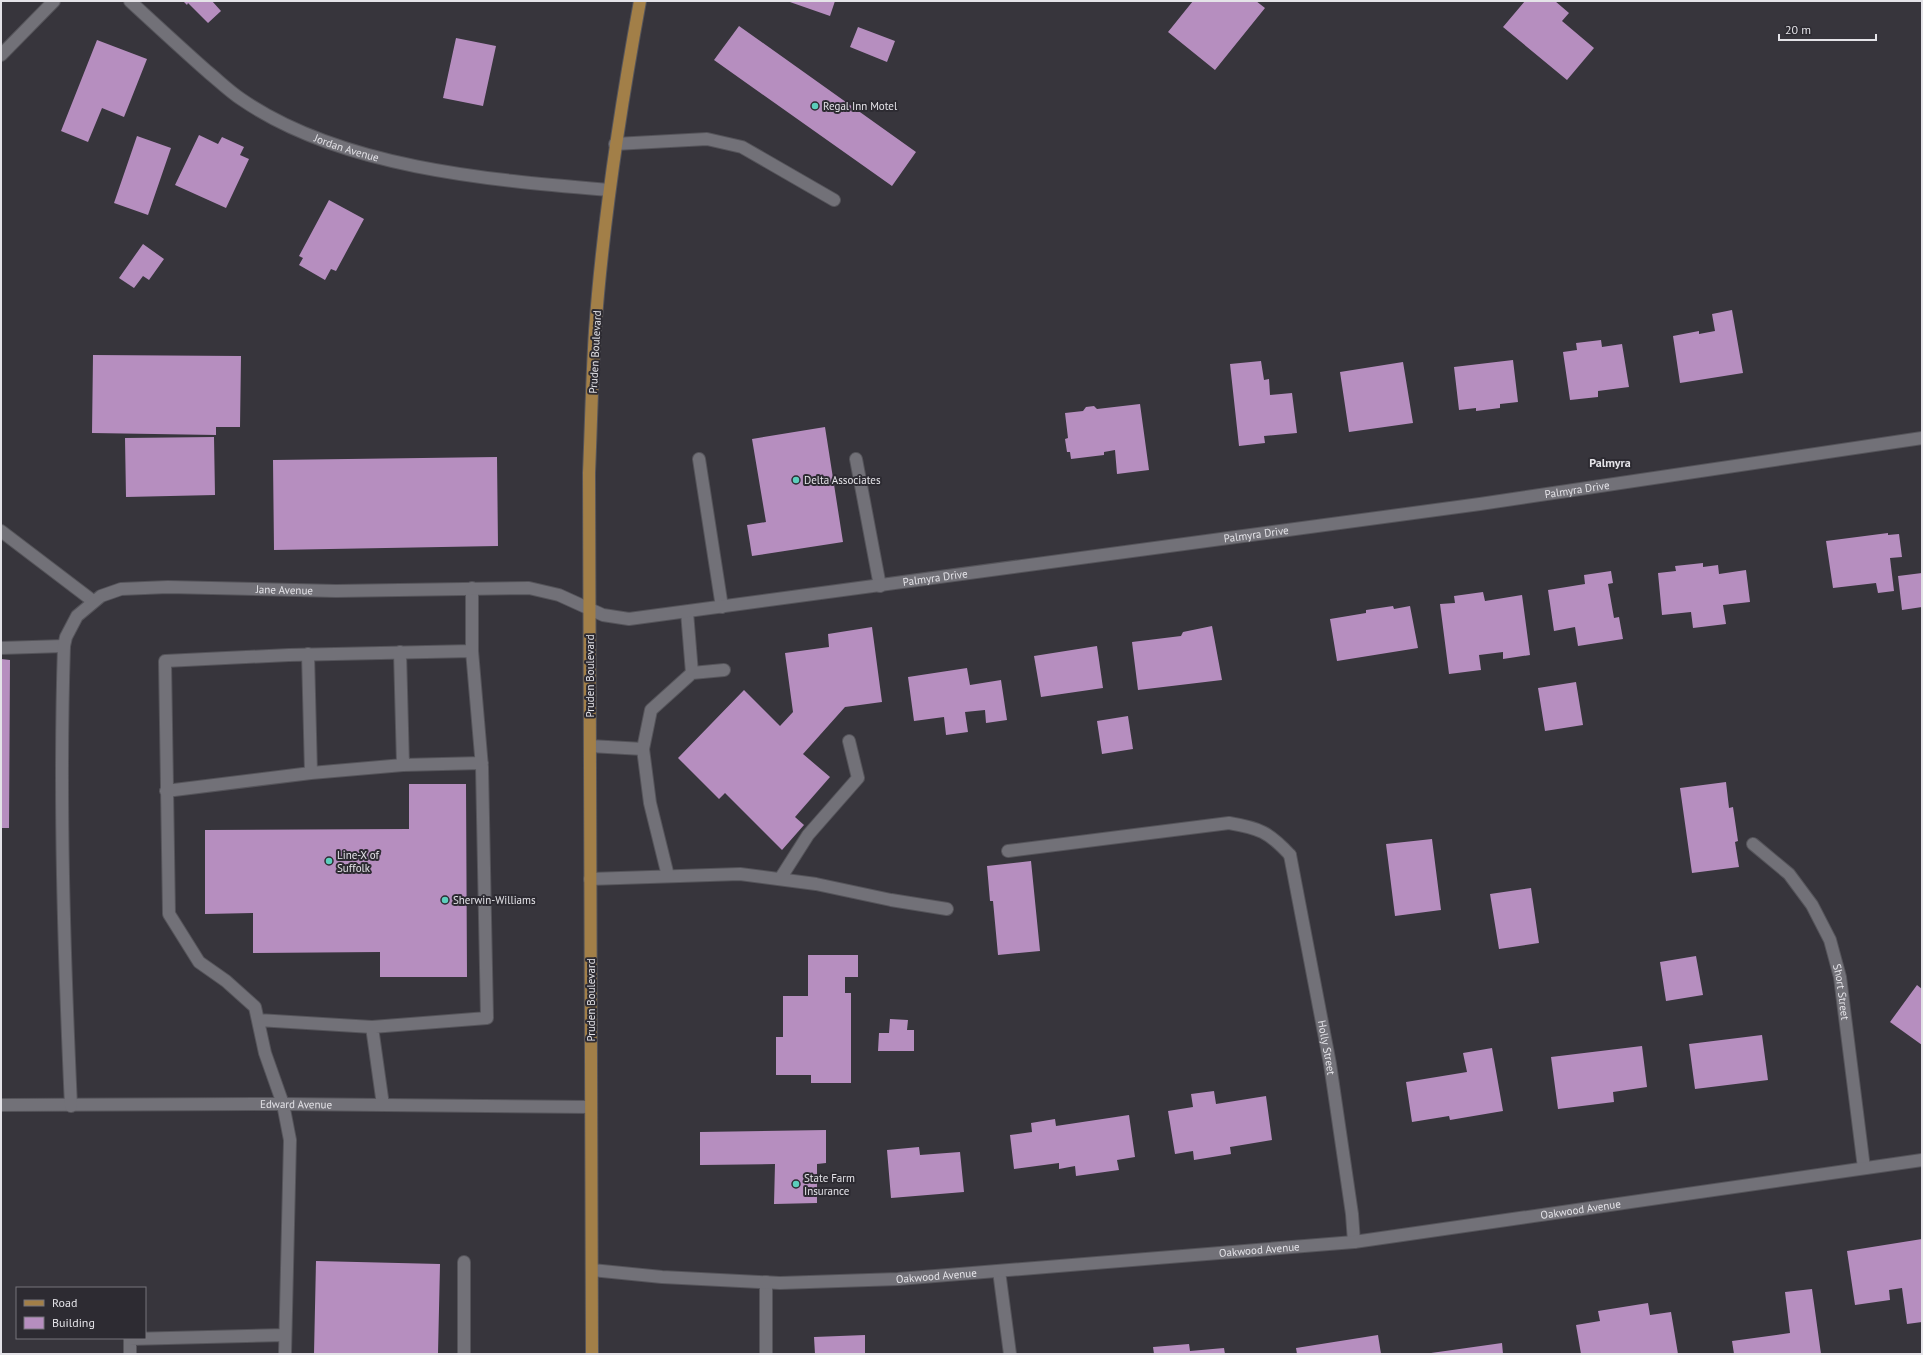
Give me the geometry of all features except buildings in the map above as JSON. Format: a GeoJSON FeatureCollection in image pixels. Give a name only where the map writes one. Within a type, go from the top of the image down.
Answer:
{"type":"FeatureCollection","features":[{"type":"Feature","properties":{"kind":"main road","name":"Pruden Boulevard"},"geometry":{"type":"LineString","coordinates":[[592,1354],[590,474],[595,331],[615,144],[640,1]]}},
{"type":"Feature","properties":{"kind":"street"},"geometry":{"type":"LineString","coordinates":[[1,55],[54,1]]}},
{"type":"Feature","properties":{"kind":"street","name":"Jordan Avenue"},"geometry":{"type":"LineString","coordinates":[[130,1],[240,98],[283,124],[328,144],[414,166],[511,182],[609,190]]}},
{"type":"Feature","properties":{"kind":"street"},"geometry":{"type":"LineString","coordinates":[[615,144],[707,139],[742,147],[834,200]]}},
{"type":"Feature","properties":{"kind":"street","name":"Palmyra Drive"},"geometry":{"type":"LineString","coordinates":[[590,609],[603,615],[629,619],[687,612],[1227,537],[1480,504],[1922,438]]}},
{"type":"Feature","properties":{"kind":"street"},"geometry":{"type":"LineString","coordinates":[[699,459],[722,607]]}},
{"type":"Feature","properties":{"kind":"street"},"geometry":{"type":"LineString","coordinates":[[856,459],[880,586]]}},
{"type":"Feature","properties":{"kind":"street"},"geometry":{"type":"LineString","coordinates":[[1,531],[93,602]]}},
{"type":"Feature","properties":{"kind":"street","name":"Jane Avenue"},"geometry":{"type":"LineString","coordinates":[[71,1106],[64,944],[61,741],[64,646],[66,637],[77,616],[101,596],[121,589],[168,587],[336,591],[529,588],[559,595],[590,609]]}},
{"type":"Feature","properties":{"kind":"street"},"geometry":{"type":"LineString","coordinates":[[258,1020],[372,1027],[487,1018],[482,763],[472,651],[472,588]]}},
{"type":"Feature","properties":{"kind":"street"},"geometry":{"type":"LineString","coordinates":[[687,612],[692,673]]}},
{"type":"Feature","properties":{"kind":"street"},"geometry":{"type":"LineString","coordinates":[[1,648],[64,646]]}},
{"type":"Feature","properties":{"kind":"street"},"geometry":{"type":"LineString","coordinates":[[285,1354],[290,1140],[283,1104],[265,1053],[255,1007],[226,981],[199,962],[169,914],[165,661],[308,654],[472,651]]}},
{"type":"Feature","properties":{"kind":"street"},"geometry":{"type":"LineString","coordinates":[[400,652],[403,765]]}},
{"type":"Feature","properties":{"kind":"street"},"geometry":{"type":"LineString","coordinates":[[308,654],[311,773]]}},
{"type":"Feature","properties":{"kind":"street"},"geometry":{"type":"LineString","coordinates":[[668,876],[650,803],[643,749],[651,710],[692,673],[724,670]]}},
{"type":"Feature","properties":{"kind":"street"},"geometry":{"type":"LineString","coordinates":[[780,879],[808,835],[858,778],[849,741]]}},
{"type":"Feature","properties":{"kind":"street"},"geometry":{"type":"LineString","coordinates":[[590,746],[643,749]]}},
{"type":"Feature","properties":{"kind":"street"},"geometry":{"type":"LineString","coordinates":[[166,791],[311,773],[403,765],[482,763]]}},
{"type":"Feature","properties":{"kind":"street","name":"Holly Street"},"geometry":{"type":"LineString","coordinates":[[1008,851],[1229,823],[1252,826],[1274,838],[1290,855],[1330,1064],[1352,1214],[1354,1242]]}},
{"type":"Feature","properties":{"kind":"street","name":"Short Street"},"geometry":{"type":"LineString","coordinates":[[1753,844],[1789,874],[1812,905],[1830,940],[1840,977],[1864,1168]]}},
{"type":"Feature","properties":{"kind":"street"},"geometry":{"type":"LineString","coordinates":[[590,879],[740,874],[780,879],[948,909]]}},
{"type":"Feature","properties":{"kind":"street"},"geometry":{"type":"LineString","coordinates":[[372,1027],[383,1105]]}},
{"type":"Feature","properties":{"kind":"street","name":"Edward Avenue"},"geometry":{"type":"LineString","coordinates":[[1,1105],[71,1106],[283,1104],[591,1107]]}},
{"type":"Feature","properties":{"kind":"street","name":"Oakwood Avenue"},"geometry":{"type":"LineString","coordinates":[[592,1270],[662,1277],[766,1282],[898,1279],[1354,1242],[1922,1160]]}},
{"type":"Feature","properties":{"kind":"street"},"geometry":{"type":"LineString","coordinates":[[464,1262],[464,1354]]}},
{"type":"Feature","properties":{"kind":"street"},"geometry":{"type":"LineString","coordinates":[[999,1271],[1010,1354]]}},
{"type":"Feature","properties":{"kind":"street"},"geometry":{"type":"LineString","coordinates":[[766,1282],[766,1354]]}},
{"type":"Feature","properties":{"kind":"street"},"geometry":{"type":"LineString","coordinates":[[146,1339],[285,1335]]}},
{"type":"Feature","properties":{"kind":"street"},"geometry":{"type":"LineString","coordinates":[[130,1339],[130,1354]]}},
{"type":"Feature","properties":{"kind":"place","name":"Regal Inn Motel"},"geometry":{"type":"Point","coordinates":[815,106]}},
{"type":"Feature","properties":{"kind":"place","name":"Delta Associates"},"geometry":{"type":"Point","coordinates":[796,480]}},
{"type":"Feature","properties":{"kind":"place","name":"Line-X of Suffolk"},"geometry":{"type":"Point","coordinates":[329,861]}},
{"type":"Feature","properties":{"kind":"place","name":"Sherwin-Williams"},"geometry":{"type":"Point","coordinates":[445,900]}},
{"type":"Feature","properties":{"kind":"place","name":"State Farm Insurance"},"geometry":{"type":"Point","coordinates":[796,1184]}},
{"type":"Feature","properties":{"kind":"district","name":"Palmyra"},"geometry":{"type":"Point","coordinates":[1610,462]}}]}
